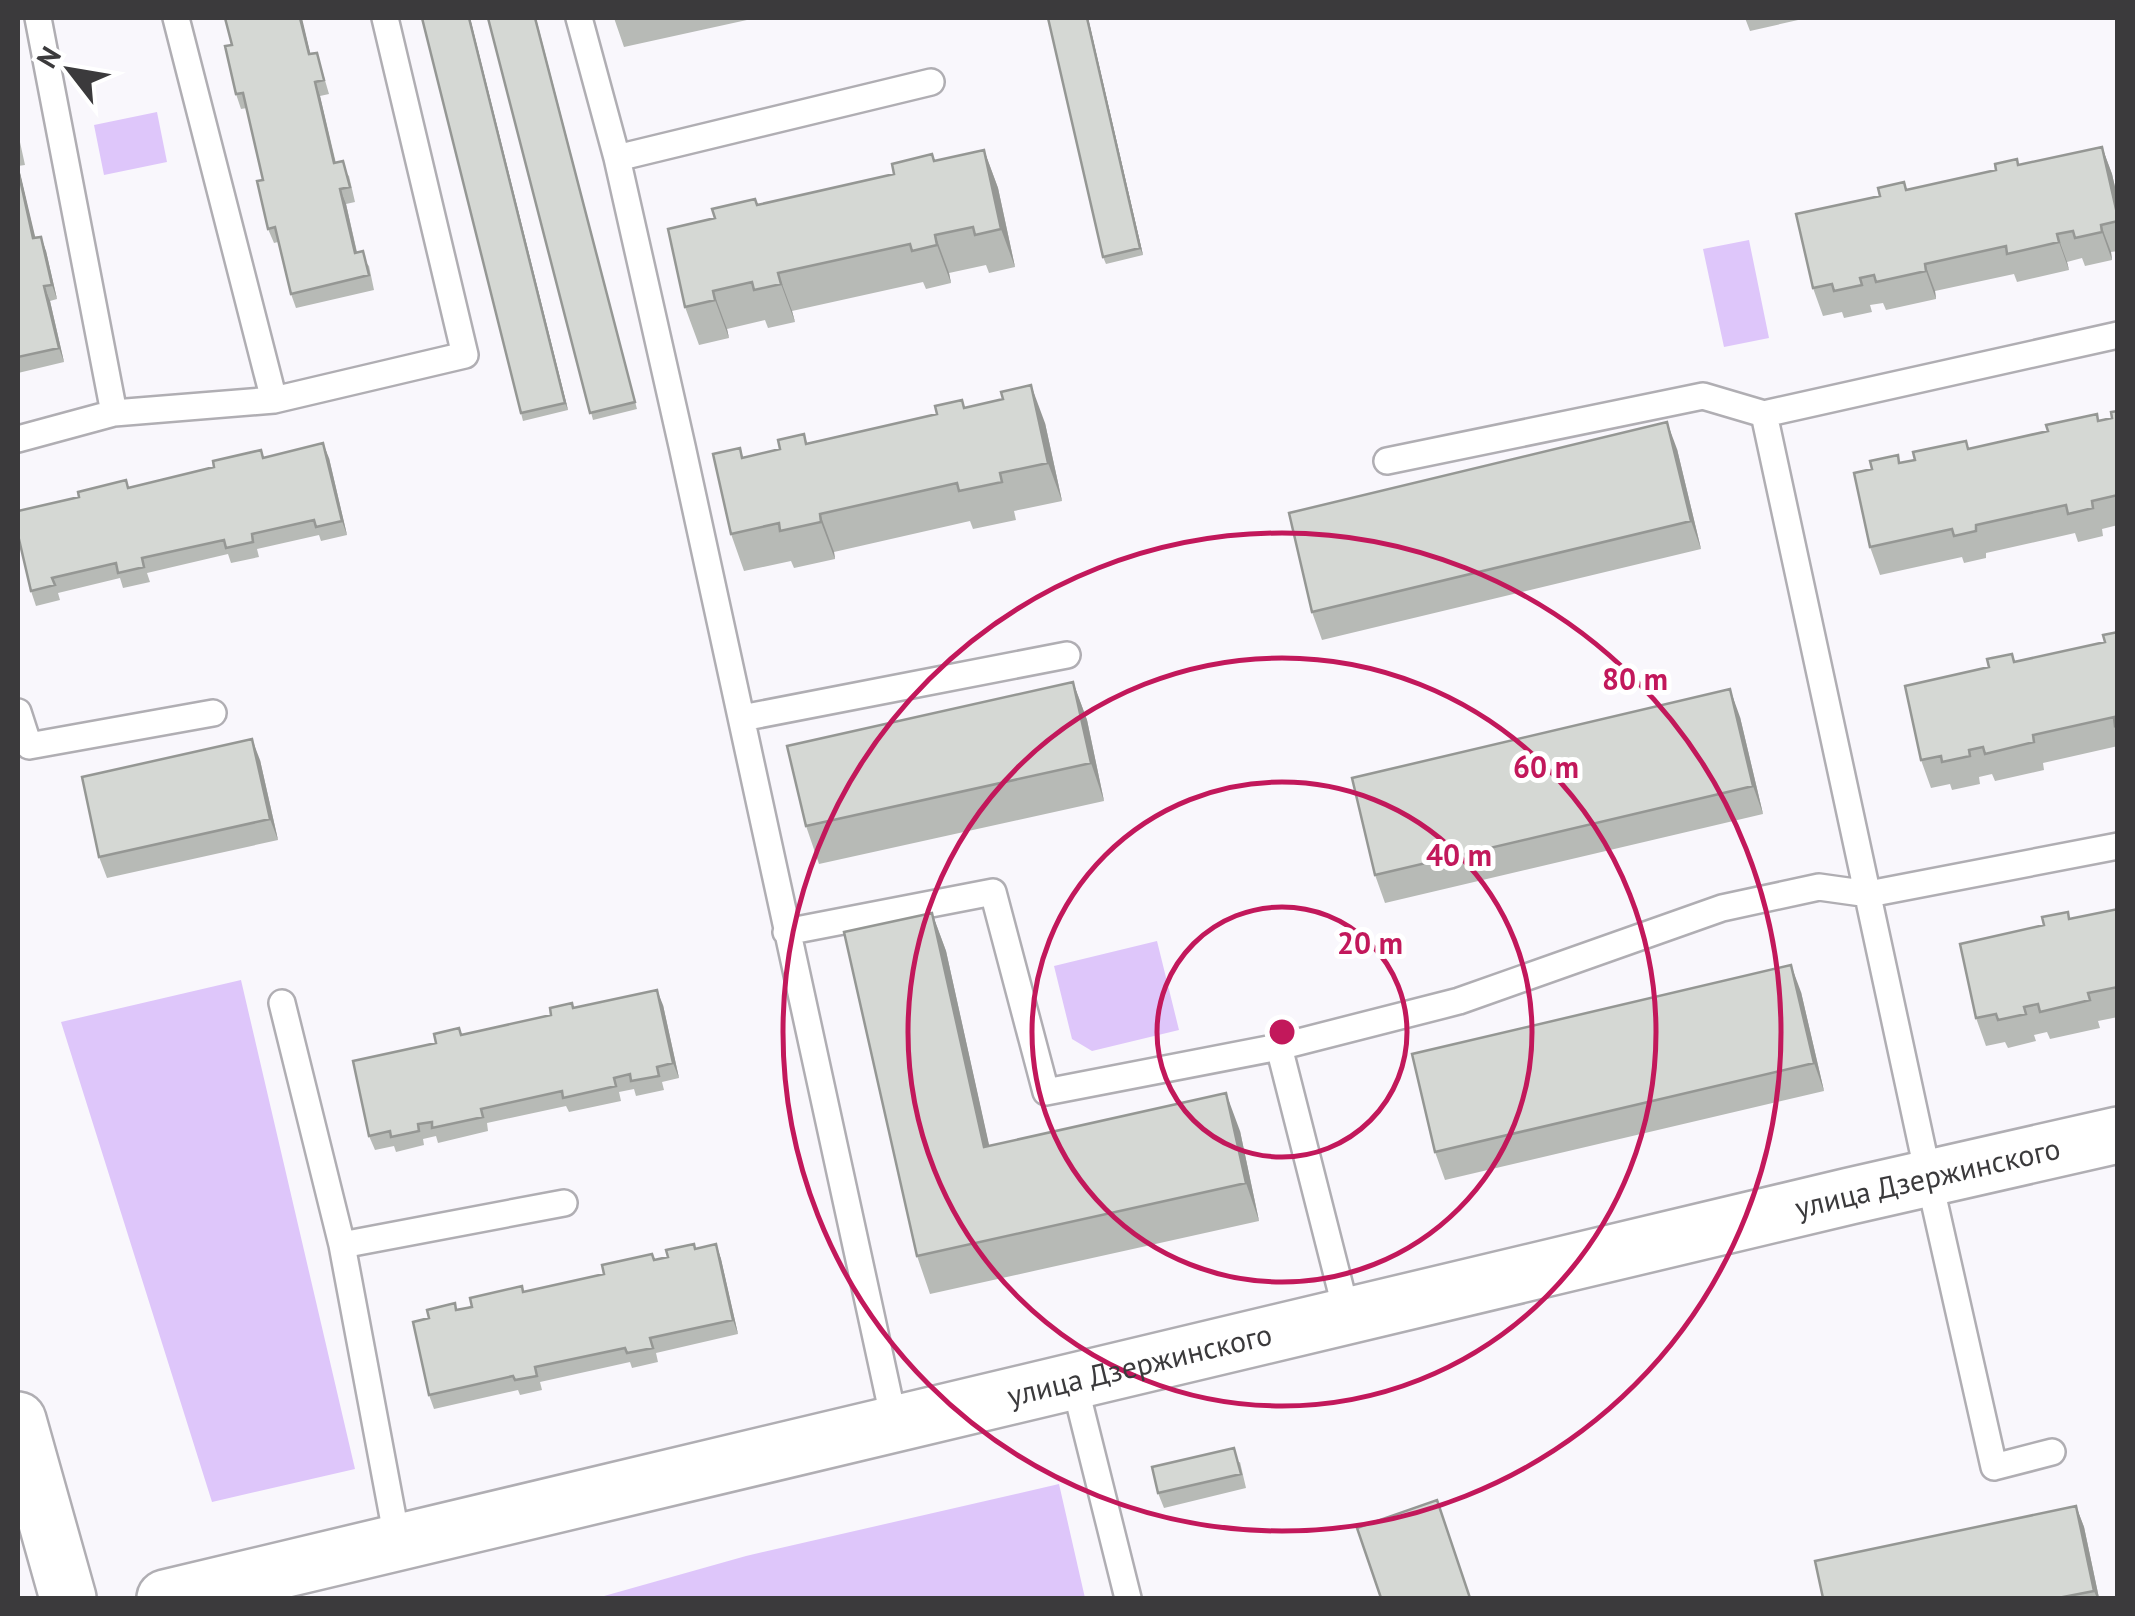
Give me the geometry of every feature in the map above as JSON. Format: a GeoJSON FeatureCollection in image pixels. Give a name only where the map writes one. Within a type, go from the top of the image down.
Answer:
{"type":"FeatureCollection","features":[{"type":"Feature","properties":{"kind":"street","name":"улица Дзержинского"},"geometry":{"type":"LineString","coordinates":[[165,1598],[2118,1135]]}},
{"type":"Feature","properties":{"kind":"street"},"geometry":{"type":"LineString","coordinates":[[18,1420],[68,1598]]}},
{"type":"Feature","properties":{"kind":"lane"},"geometry":{"type":"LineString","coordinates":[[38,18],[114,413]]}},
{"type":"Feature","properties":{"kind":"lane"},"geometry":{"type":"LineString","coordinates":[[176,18],[274,400]]}},
{"type":"Feature","properties":{"kind":"lane"},"geometry":{"type":"LineString","coordinates":[[18,439],[114,413],[274,400],[465,355],[384,18]]}},
{"type":"Feature","properties":{"kind":"lane"},"geometry":{"type":"LineString","coordinates":[[579,18],[617,158],[895,1425]]}},
{"type":"Feature","properties":{"kind":"lane"},"geometry":{"type":"LineString","coordinates":[[617,158],[931,82]]}},
{"type":"Feature","properties":{"kind":"lane"},"geometry":{"type":"LineString","coordinates":[[1387,461],[1702,396],[1764,414],[2118,335]]}},
{"type":"Feature","properties":{"kind":"lane"},"geometry":{"type":"LineString","coordinates":[[1764,414],[1928,1179],[1994,1467],[2052,1452]]}},
{"type":"Feature","properties":{"kind":"lane"},"geometry":{"type":"LineString","coordinates":[[742,718],[1067,655]]}},
{"type":"Feature","properties":{"kind":"lane"},"geometry":{"type":"LineString","coordinates":[[18,712],[29,746],[212,713]]}},
{"type":"Feature","properties":{"kind":"lane"},"geometry":{"type":"LineString","coordinates":[[786,932],[993,892],[1046,1092],[1279,1047],[1459,1001],[1722,908],[1819,887],[1869,894],[2118,846]]}},
{"type":"Feature","properties":{"kind":"lane"},"geometry":{"type":"LineString","coordinates":[[282,1003],[342,1245],[398,1544]]}},
{"type":"Feature","properties":{"kind":"lane"},"geometry":{"type":"LineString","coordinates":[[1279,1047],[1348,1318]]}},
{"type":"Feature","properties":{"kind":"lane"},"geometry":{"type":"LineString","coordinates":[[342,1245],[564,1203]]}},
{"type":"Feature","properties":{"kind":"lane"},"geometry":{"type":"LineString","coordinates":[[1074,1382],[1128,1598]]}},
{"type":"Feature","properties":{"kind":"shaded area"},"geometry":{"type":"Polygon","coordinates":[[[157,112],[167,162],[104,175],[94,125],[157,112]]]}},
{"type":"Feature","properties":{"kind":"shaded area"},"geometry":{"type":"Polygon","coordinates":[[[1749,240],[1769,338],[1724,347],[1703,249],[1749,240]]]}},
{"type":"Feature","properties":{"kind":"shaded area"},"geometry":{"type":"Polygon","coordinates":[[[1157,941],[1179,1030],[1092,1051],[1072,1039],[1054,966],[1157,941]]]}},
{"type":"Feature","properties":{"kind":"shaded area"},"geometry":{"type":"Polygon","coordinates":[[[241,980],[355,1469],[212,1502],[61,1022],[241,980]]]}},
{"type":"Feature","properties":{"kind":"shaded area"},"geometry":{"type":"Polygon","coordinates":[[[1059,1484],[1085,1598],[597,1598],[746,1556],[1059,1484]]]}},
{"type":"Feature","properties":{"kind":"building"},"geometry":{"type":"Polygon","coordinates":[[[225,18],[300,18],[309,54],[317,53],[324,80],[315,82],[334,163],[343,161],[350,187],[340,189],[355,253],[363,251],[369,275],[291,294],[275,227],[268,229],[257,181],[263,180],[243,93],[236,94],[225,46],[232,45],[225,18]]]}},
{"type":"Feature","properties":{"kind":"building"},"geometry":{"type":"Polygon","coordinates":[[[422,18],[469,18],[565,403],[521,413],[422,18]]]}},
{"type":"Feature","properties":{"kind":"building"},"geometry":{"type":"Polygon","coordinates":[[[488,18],[535,18],[635,402],[590,413],[488,18]]]}},
{"type":"Feature","properties":{"kind":"building"},"geometry":{"type":"Polygon","coordinates":[[[1048,18],[1087,18],[1140,248],[1103,257],[1048,18]]]}},
{"type":"Feature","properties":{"kind":"building"},"geometry":{"type":"Polygon","coordinates":[[[2102,147],[2118,221],[2101,225],[2102,232],[2075,238],[2073,231],[2057,234],[2059,242],[2007,254],[2006,246],[1925,264],[1926,271],[1876,282],[1874,275],[1860,278],[1862,285],[1834,291],[1832,284],[1813,288],[1796,214],[1880,196],[1878,188],[1904,182],[1906,190],[1996,170],[1995,164],[2017,159],[2018,165],[2102,147]]]}},
{"type":"Feature","properties":{"kind":"building"},"geometry":{"type":"Polygon","coordinates":[[[984,150],[1001,229],[975,235],[973,227],[935,235],[937,245],[912,251],[910,244],[778,273],[781,284],[754,290],[752,282],[713,291],[715,300],[685,307],[668,229],[715,218],[712,209],[755,199],[757,205],[894,174],[892,164],[932,154],[934,161],[984,150]]]}},
{"type":"Feature","properties":{"kind":"building"},"geometry":{"type":"Polygon","coordinates":[[[18,170],[33,238],[41,237],[52,285],[44,286],[59,348],[18,357],[18,170]]]}},
{"type":"Feature","properties":{"kind":"building"},"geometry":{"type":"Polygon","coordinates":[[[1031,385],[1048,463],[1000,473],[1002,482],[959,491],[957,483],[820,514],[821,522],[780,531],[779,523],[731,534],[713,454],[740,448],[742,458],[780,449],[778,440],[804,434],[806,444],[937,414],[935,406],[962,400],[964,408],[1003,399],[1001,392],[1031,385]]]}},
{"type":"Feature","properties":{"kind":"building"},"geometry":{"type":"Polygon","coordinates":[[[2118,411],[2118,495],[2092,501],[2093,508],[2068,514],[2066,505],[1976,525],[1976,531],[1954,536],[1952,529],[1870,547],[1854,473],[1872,469],[1870,461],[1898,455],[1899,463],[1915,460],[1913,452],[1966,441],[1968,449],[2048,431],[2046,425],[2097,414],[2098,421],[2112,418],[2111,412],[2118,411]]]}},
{"type":"Feature","properties":{"kind":"building"},"geometry":{"type":"Polygon","coordinates":[[[1667,422],[1691,521],[1312,612],[1289,513],[1667,422]]]}},
{"type":"Feature","properties":{"kind":"building"},"geometry":{"type":"Polygon","coordinates":[[[323,443],[342,521],[316,527],[314,520],[252,534],[253,542],[226,548],[224,540],[142,558],[144,567],[118,573],[116,563],[52,578],[55,585],[31,591],[18,535],[18,511],[79,497],[78,492],[126,480],[128,488],[214,467],[213,461],[261,450],[263,458],[323,443]]]}},
{"type":"Feature","properties":{"kind":"building"},"geometry":{"type":"Polygon","coordinates":[[[2118,632],[2118,725],[2115,726],[2114,717],[2033,735],[2034,742],[1985,754],[1983,747],[1969,750],[1970,756],[1942,762],[1941,756],[1921,760],[1905,686],[1989,667],[1987,659],[2012,654],[2014,662],[2105,642],[2103,635],[2118,632]]]}},
{"type":"Feature","properties":{"kind":"building"},"geometry":{"type":"Polygon","coordinates":[[[1073,682],[1091,763],[806,826],[787,746],[1073,682]]]}},
{"type":"Feature","properties":{"kind":"building"},"geometry":{"type":"Polygon","coordinates":[[[1730,689],[1753,786],[1375,875],[1352,778],[1730,689]]]}},
{"type":"Feature","properties":{"kind":"building"},"geometry":{"type":"Polygon","coordinates":[[[252,739],[270,819],[99,857],[82,777],[252,739]]]}},
{"type":"Feature","properties":{"kind":"building"},"geometry":{"type":"Polygon","coordinates":[[[2118,909],[2118,987],[2088,993],[2090,1000],[2040,1012],[2038,1004],[2024,1007],[2026,1014],[1998,1020],[1996,1014],[1976,1018],[1960,944],[2044,925],[2042,917],[2068,912],[2069,919],[2118,909]]]}},
{"type":"Feature","properties":{"kind":"building"},"geometry":{"type":"Polygon","coordinates":[[[932,913],[984,1147],[1226,1093],[1246,1183],[917,1256],[844,932],[932,913]]]}},
{"type":"Feature","properties":{"kind":"building"},"geometry":{"type":"Polygon","coordinates":[[[1791,965],[1814,1063],[1435,1152],[1412,1054],[1791,965]]]}},
{"type":"Feature","properties":{"kind":"building"},"geometry":{"type":"Polygon","coordinates":[[[657,990],[673,1063],[657,1067],[659,1076],[631,1081],[630,1074],[614,1078],[616,1086],[563,1098],[562,1091],[481,1109],[483,1117],[432,1128],[432,1122],[418,1124],[419,1131],[391,1137],[390,1131],[369,1136],[353,1061],[436,1043],[434,1034],[459,1028],[461,1035],[551,1015],[550,1008],[572,1003],[573,1008],[657,990]]]}},
{"type":"Feature","properties":{"kind":"building"},"geometry":{"type":"Polygon","coordinates":[[[694,1244],[695,1249],[716,1244],[733,1320],[650,1338],[653,1348],[627,1353],[625,1348],[535,1367],[537,1376],[515,1380],[513,1376],[429,1395],[413,1322],[429,1318],[427,1310],[455,1303],[456,1310],[472,1307],[470,1298],[522,1286],[523,1292],[604,1274],[602,1265],[652,1254],[654,1260],[668,1257],[666,1250],[694,1244]]]}},
{"type":"Feature","properties":{"kind":"building"},"geometry":{"type":"Polygon","coordinates":[[[1234,1448],[1241,1474],[1158,1493],[1152,1467],[1234,1448]]]}},
{"type":"Feature","properties":{"kind":"building"},"geometry":{"type":"Polygon","coordinates":[[[1437,1500],[1470,1598],[1381,1598],[1357,1528],[1437,1500]]]}},
{"type":"Feature","properties":{"kind":"building"},"geometry":{"type":"Polygon","coordinates":[[[2076,1506],[2094,1591],[2058,1598],[1823,1598],[1815,1561],[2076,1506]]]}}]}
